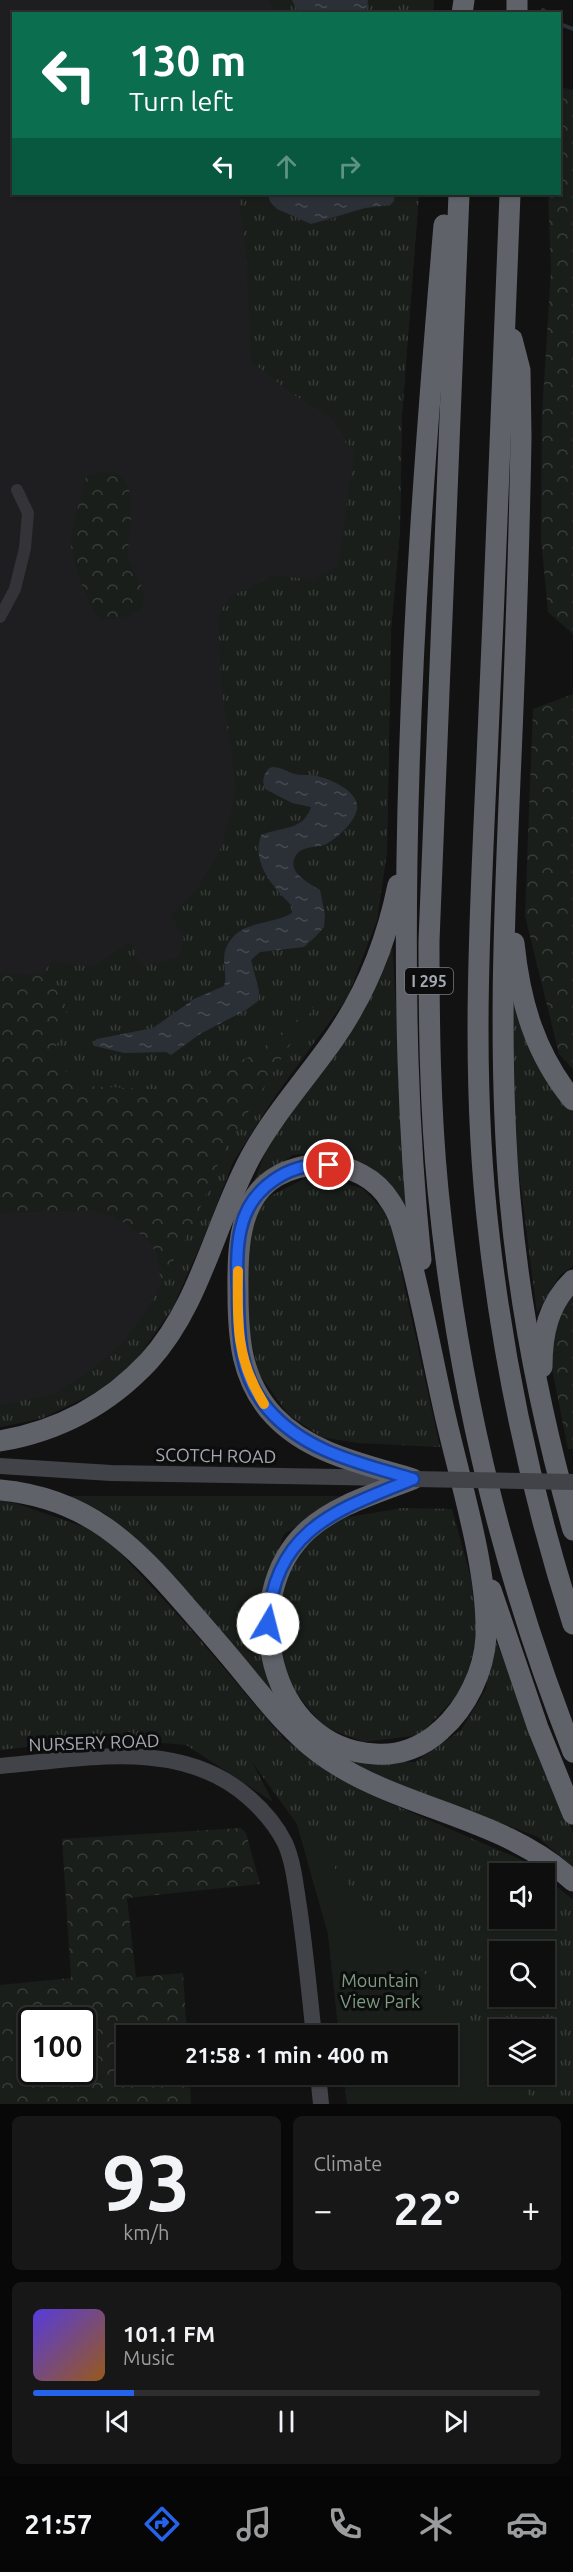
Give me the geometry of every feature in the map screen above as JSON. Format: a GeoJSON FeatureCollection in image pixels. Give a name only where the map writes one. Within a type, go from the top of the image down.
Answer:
{"type":"FeatureCollection","features":[{"type":"Feature","properties":{"kind":"highway"},"geometry":{"type":"LineString","coordinates":[[435,1365],[421,1257],[409,1129],[405,994],[413,662],[428,412],[447,195]]}},
{"type":"Feature","properties":{"kind":"highway","name":"I 295"},"geometry":{"type":"LineString","coordinates":[[459,195],[429,941],[430,1039],[438,1188],[461,1358],[496,1519],[531,1636],[573,1752]]}},
{"type":"Feature","properties":{"kind":"highway","name":"I 295"},"geometry":{"type":"LineString","coordinates":[[510,195],[480,910],[481,1134],[488,1233],[512,1386],[532,1484],[573,1624]]}},
{"type":"Feature","properties":{"kind":"highway"},"geometry":{"type":"LineString","coordinates":[[506,313],[520,370],[521,438],[502,1026],[507,1158],[514,1243],[526,1329],[573,1529]]}},
{"type":"Feature","properties":{"kind":"highway"},"geometry":{"type":"LineString","coordinates":[[511,756],[511,897],[519,979],[528,1019],[538,1046],[554,1075],[573,1100]]}},
{"type":"Feature","properties":{"kind":"highway"},"geometry":{"type":"LineString","coordinates":[[0,1441],[47,1430],[100,1403],[139,1371],[172,1330],[195,1285],[250,1158],[265,1133],[335,1038],[369,976],[394,905],[408,819]]}},
{"type":"Feature","properties":{"kind":"highway"},"geometry":{"type":"LineString","coordinates":[[324,1164],[354,1171],[379,1187],[392,1202],[400,1221],[435,1365],[474,1538],[482,1590],[485,1646],[472,1688],[450,1722],[420,1745],[389,1754],[368,1754],[348,1749],[329,1740],[313,1728],[286,1696],[272,1659],[268,1641],[268,1615],[278,1574],[293,1546],[317,1523],[347,1505],[413,1479],[355,1462],[307,1443],[274,1416],[265,1406],[251,1381],[242,1358],[239,1336],[238,1256],[243,1221],[260,1192],[287,1172],[324,1164]]}},
{"type":"Feature","properties":{"kind":"highway"},"geometry":{"type":"LineString","coordinates":[[551,1442],[542,1376],[543,1342],[551,1311],[560,1295],[573,1280]]}},
{"type":"Feature","properties":{"kind":"highway"},"geometry":{"type":"LineString","coordinates":[[0,1490],[39,1497],[60,1504],[101,1524],[124,1539],[157,1572],[278,1714],[328,1759],[375,1785],[509,1837],[552,1862],[573,1881]]}},
{"type":"Feature","properties":{"kind":"highway"},"geometry":{"type":"LineString","coordinates":[[474,1538],[531,1709],[573,1814]]}},
{"type":"Feature","properties":{"kind":"main road","name":"SCOTCH ROAD"},"geometry":{"type":"LineString","coordinates":[[0,1466],[111,1473],[573,1482]]}},
{"type":"Feature","properties":{"kind":"main road","name":"SCOTCH ROAD"},"geometry":{"type":"LineString","coordinates":[[0,1477],[111,1473]]}},
{"type":"Feature","properties":{"kind":"main road","name":"NURSERY ROAD"},"geometry":{"type":"LineString","coordinates":[[0,1766],[137,1756],[171,1759],[205,1769],[238,1788],[266,1814],[285,1843],[291,1861],[304,1936],[313,2025]]}},
{"type":"Feature","properties":{"kind":"main road"},"geometry":{"type":"LineString","coordinates":[[319,2085],[321,2104]]}},
{"type":"Feature","properties":{"kind":"street"},"geometry":{"type":"LineString","coordinates":[[0,617],[15,590],[25,548],[28,513],[17,490]]}},
{"type":"Feature","properties":{"kind":"shaded area"},"geometry":{"type":"Polygon","coordinates":[[[0,0],[434,0],[433,12],[12,12],[12,195],[419,195],[402,415],[400,530],[391,630],[387,851],[377,920],[347,998],[275,1096],[233,1162],[203,1239],[172,1309],[43,1418],[0,1427],[0,0]]]}},
{"type":"Feature","properties":{"kind":"green space"},"geometry":{"type":"Polygon","coordinates":[[[268,0],[292,0],[298,12],[276,12],[268,0]]]}},
{"type":"Feature","properties":{"kind":"green space"},"geometry":{"type":"Polygon","coordinates":[[[368,0],[434,0],[433,12],[362,12],[367,9],[368,0]]]}},
{"type":"Feature","properties":{"kind":"green space"},"geometry":{"type":"Polygon","coordinates":[[[561,87],[573,90],[573,634],[548,612],[541,539],[542,415],[551,269],[548,195],[561,195],[561,87]]]}},
{"type":"Feature","properties":{"kind":"green space"},"geometry":{"type":"Polygon","coordinates":[[[238,195],[267,195],[271,203],[307,222],[317,224],[365,208],[385,206],[395,195],[419,195],[402,415],[400,530],[391,630],[387,851],[377,920],[347,998],[275,1096],[233,1162],[203,1239],[172,1309],[136,1361],[97,1392],[43,1418],[0,1427],[0,1405],[53,1394],[93,1369],[122,1343],[146,1311],[196,1218],[222,1154],[313,1008],[254,1055],[170,1090],[82,1086],[56,1063],[56,1046],[62,1034],[64,996],[43,975],[51,961],[91,967],[131,942],[141,967],[178,957],[184,938],[170,915],[197,889],[222,846],[236,788],[221,684],[218,615],[230,597],[274,575],[314,580],[338,566],[354,451],[345,442],[340,430],[330,417],[291,393],[251,361],[246,255],[238,195]],[[288,771],[264,775],[265,789],[292,803],[311,807],[305,820],[301,823],[272,831],[258,845],[265,873],[273,886],[293,907],[292,913],[252,926],[238,936],[225,961],[224,986],[194,999],[153,1028],[97,1039],[124,1053],[166,1052],[169,1055],[200,1034],[253,1006],[258,996],[258,986],[252,966],[255,956],[260,952],[304,947],[324,927],[325,915],[320,890],[300,876],[294,861],[296,854],[306,848],[325,845],[304,775],[288,771]]]}},
{"type":"Feature","properties":{"kind":"green space"},"geometry":{"type":"Polygon","coordinates":[[[112,472],[121,477],[127,485],[130,496],[132,509],[127,556],[141,585],[144,598],[143,607],[133,613],[118,618],[101,619],[91,607],[78,572],[72,552],[71,538],[84,479],[92,473],[112,472]]]}},
{"type":"Feature","properties":{"kind":"green space"},"geometry":{"type":"Polygon","coordinates":[[[573,694],[573,1069],[559,1054],[525,916],[533,709],[573,694]]]}},
{"type":"Feature","properties":{"kind":"green space"},"geometry":{"type":"Polygon","coordinates":[[[392,939],[408,1213],[371,1171],[330,1151],[293,1155],[254,1183],[271,1136],[365,1010],[392,939]]]}},
{"type":"Feature","properties":{"kind":"green space"},"geometry":{"type":"Polygon","coordinates":[[[0,973],[43,975],[64,996],[67,1020],[56,1046],[56,1063],[82,1086],[170,1090],[254,1055],[314,1006],[222,1154],[196,1218],[161,1284],[157,1254],[147,1239],[117,1218],[95,1211],[0,1213],[0,973]]]}},
{"type":"Feature","properties":{"kind":"green space"},"geometry":{"type":"Polygon","coordinates":[[[512,1000],[547,1082],[573,1113],[573,1266],[560,1275],[537,1313],[515,1141],[512,1000]]]}},
{"type":"Feature","properties":{"kind":"green space"},"geometry":{"type":"Polygon","coordinates":[[[310,1176],[362,1188],[389,1216],[440,1447],[357,1443],[321,1437],[288,1414],[259,1374],[247,1321],[248,1226],[268,1197],[310,1176]]]}},
{"type":"Feature","properties":{"kind":"green space"},"geometry":{"type":"Polygon","coordinates":[[[573,1295],[573,1449],[568,1449],[551,1364],[559,1309],[573,1295]]]}},
{"type":"Feature","properties":{"kind":"green space"},"geometry":{"type":"Polygon","coordinates":[[[68,1496],[345,1496],[284,1534],[264,1592],[259,1646],[276,1703],[156,1557],[104,1513],[68,1496]]]}},
{"type":"Feature","properties":{"kind":"green space"},"geometry":{"type":"Polygon","coordinates":[[[0,1498],[102,1533],[188,1626],[285,1740],[364,1792],[527,1863],[489,1863],[489,1929],[555,1929],[555,1885],[573,1900],[573,2104],[347,2104],[345,2085],[458,2085],[458,2025],[338,2025],[328,1934],[297,1824],[252,1762],[273,1802],[186,1745],[107,1738],[0,1750],[0,1498]]]}},
{"type":"Feature","properties":{"kind":"green space"},"geometry":{"type":"Polygon","coordinates":[[[402,1508],[452,1509],[471,1578],[477,1634],[464,1688],[420,1735],[364,1742],[324,1727],[296,1693],[278,1654],[277,1624],[284,1580],[310,1536],[343,1518],[402,1508]]]}},
{"type":"Feature","properties":{"kind":"green space"},"geometry":{"type":"Polygon","coordinates":[[[493,1634],[573,1833],[573,1868],[538,1837],[374,1775],[331,1752],[376,1762],[415,1762],[461,1730],[486,1689],[493,1634]]]}},
{"type":"Feature","properties":{"kind":"green space","name":"Mountain View Park"},"geometry":{"type":"Polygon","coordinates":[[[297,1824],[489,2049],[489,2085],[520,2085],[537,2104],[347,2104],[345,2085],[458,2085],[458,2025],[338,2025],[328,1934],[297,1824]]]}},
{"type":"Feature","properties":{"kind":"green space"},"geometry":{"type":"Polygon","coordinates":[[[241,1828],[246,1833],[260,1884],[127,1898],[136,1977],[183,1973],[186,2025],[116,2025],[116,2085],[190,2085],[191,2104],[0,2104],[0,1985],[71,1978],[62,1839],[241,1828]]]}},
{"type":"Feature","properties":{"kind":"water"},"geometry":{"type":"Polygon","coordinates":[[[292,0],[368,0],[367,9],[360,12],[298,12],[292,0]]]}},
{"type":"Feature","properties":{"kind":"water"},"geometry":{"type":"Polygon","coordinates":[[[267,195],[395,195],[394,201],[390,205],[365,208],[311,224],[277,209],[267,195]]]}},
{"type":"Feature","properties":{"kind":"water"},"geometry":{"type":"Polygon","coordinates":[[[272,767],[294,774],[314,775],[330,780],[349,792],[357,803],[356,814],[339,835],[329,843],[300,851],[293,863],[300,877],[320,890],[325,915],[324,927],[304,947],[260,952],[251,960],[259,991],[258,1001],[246,1010],[200,1034],[171,1055],[166,1052],[124,1053],[95,1046],[93,1042],[97,1039],[153,1028],[194,999],[224,986],[225,953],[231,939],[238,932],[256,924],[292,913],[292,906],[266,875],[259,856],[259,846],[261,835],[297,824],[308,815],[311,807],[292,803],[265,789],[264,776],[272,767]]]}},
{"type":"Feature","properties":{"kind":"waterway"},"geometry":{"type":"LineString","coordinates":[[561,24],[573,29]]}},
{"type":"Feature","properties":{"kind":"slow traffic"},"geometry":{"type":"LineString","coordinates":[[238,1271],[240,1348],[251,1381],[264,1404]]}},
{"type":"Feature","properties":{"kind":"route"},"geometry":{"type":"LineString","coordinates":[[268,1624],[269,1606],[281,1566],[303,1534],[338,1509],[413,1479],[327,1452],[297,1436],[265,1406],[251,1381],[242,1358],[238,1325],[238,1256],[241,1226],[245,1216],[260,1192],[277,1177],[303,1167],[329,1165]]}}]}
